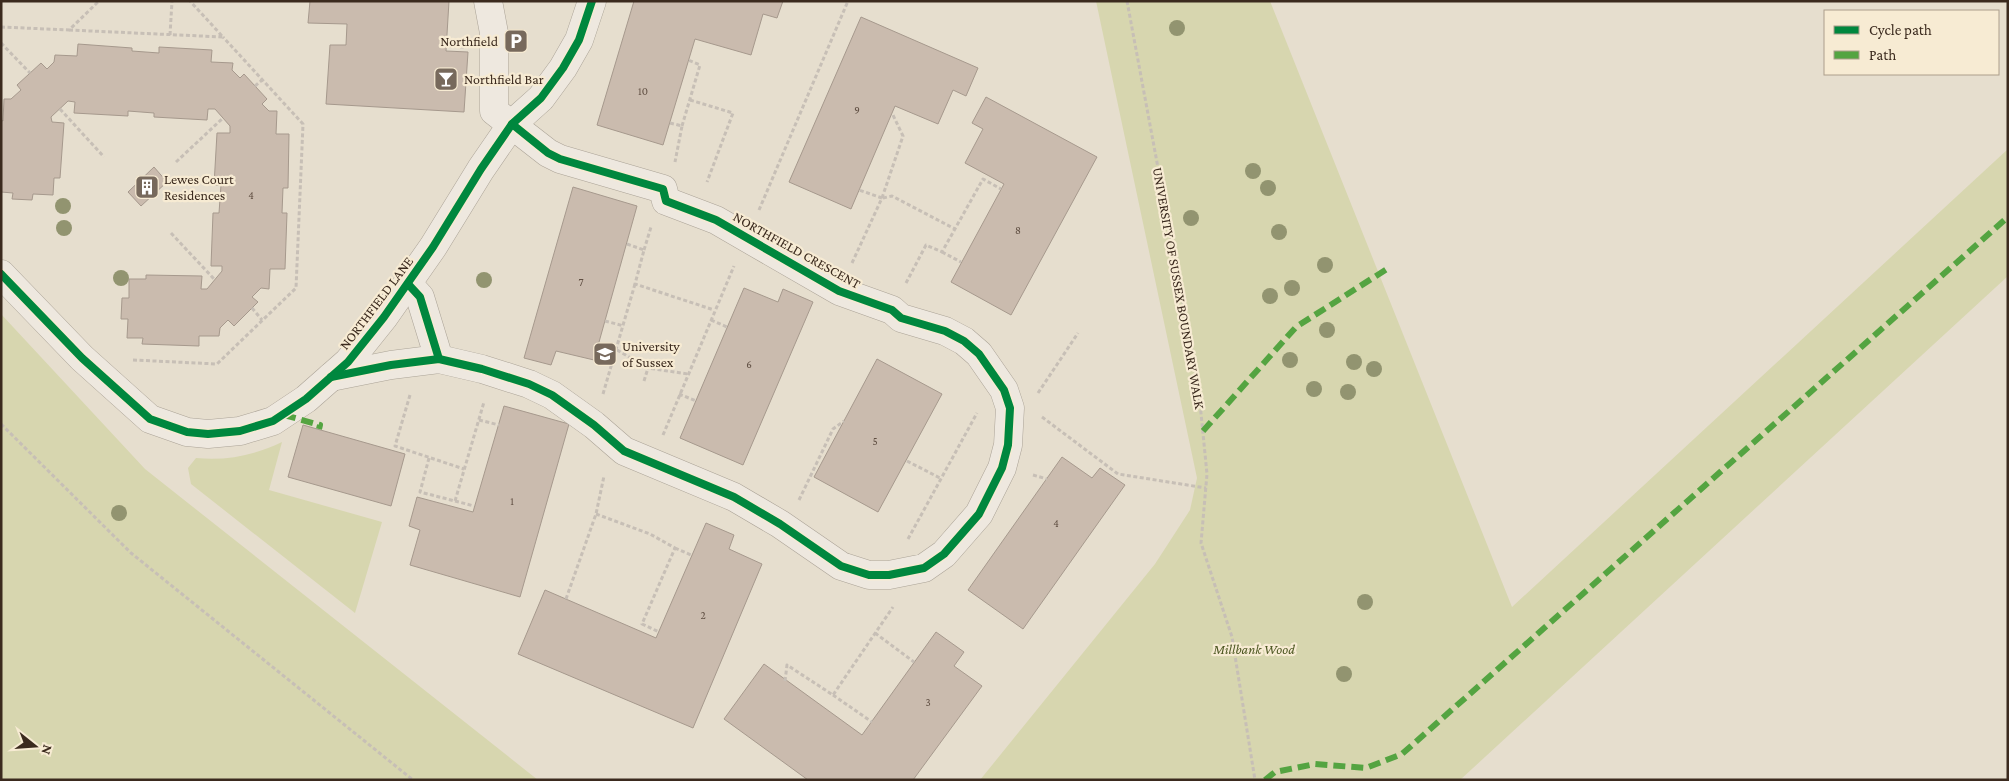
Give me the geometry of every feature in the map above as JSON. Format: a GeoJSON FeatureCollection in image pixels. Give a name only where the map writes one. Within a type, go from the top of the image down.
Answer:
{"type":"FeatureCollection","features":[{"type":"Feature","properties":{"kind":"street"},"geometry":{"type":"LineString","coordinates":[[488,1],[494,33],[494,111],[512,124],[541,98],[563,68],[578,40],[592,1]]}},
{"type":"Feature","properties":{"kind":"street","name":"NORTHFIELD CRESCENT"},"geometry":{"type":"LineString","coordinates":[[512,124],[548,153],[560,159],[663,189],[666,201],[716,220],[748,236],[839,291],[892,310],[901,318],[945,331],[964,341],[979,354],[1004,392]]}},
{"type":"Feature","properties":{"kind":"street","name":"NORTHFIELD LANE"},"geometry":{"type":"LineString","coordinates":[[1,274],[82,358],[150,419],[171,428],[208,434],[255,427],[284,415],[348,362],[408,284],[481,168],[512,124]]}},
{"type":"Feature","properties":{"kind":"street"},"geometry":{"type":"LineString","coordinates":[[408,284],[420,297],[430,360]]}},
{"type":"Feature","properties":{"kind":"street"},"geometry":{"type":"LineString","coordinates":[[331,377],[430,360],[482,368],[529,384],[552,396],[603,433],[624,451],[651,464],[734,497],[786,528],[841,566],[879,575],[924,568],[944,554],[979,514],[1002,468],[1008,445],[1004,392]]}},
{"type":"Feature","properties":{"kind":"path"},"geometry":{"type":"LineString","coordinates":[[69,30],[99,1]]}},
{"type":"Feature","properties":{"kind":"path"},"geometry":{"type":"LineString","coordinates":[[170,34],[172,1]]}},
{"type":"Feature","properties":{"kind":"path"},"geometry":{"type":"LineString","coordinates":[[130,360],[217,364],[296,288],[303,124],[190,1]]}},
{"type":"Feature","properties":{"kind":"path"},"geometry":{"type":"LineString","coordinates":[[1,27],[223,37]]}},
{"type":"Feature","properties":{"kind":"path"},"geometry":{"type":"LineString","coordinates":[[1,43],[30,73]]}},
{"type":"Feature","properties":{"kind":"path"},"geometry":{"type":"LineString","coordinates":[[682,126],[700,65],[688,60]]}},
{"type":"Feature","properties":{"kind":"path"},"geometry":{"type":"LineString","coordinates":[[255,86],[262,80]]}},
{"type":"Feature","properties":{"kind":"path"},"geometry":{"type":"LineString","coordinates":[[686,208],[708,181],[733,113],[690,100]]}},
{"type":"Feature","properties":{"kind":"path"},"geometry":{"type":"LineString","coordinates":[[60,110],[104,157]]}},
{"type":"Feature","properties":{"kind":"path"},"geometry":{"type":"LineString","coordinates":[[839,291],[882,198],[903,136],[892,113]]}},
{"type":"Feature","properties":{"kind":"path"},"geometry":{"type":"LineString","coordinates":[[176,162],[223,118]]}},
{"type":"Feature","properties":{"kind":"path"},"geometry":{"type":"LineString","coordinates":[[942,252],[983,179],[1001,189]]}},
{"type":"Feature","properties":{"kind":"path"},"geometry":{"type":"LineString","coordinates":[[859,190],[882,198],[892,196],[955,230]]}},
{"type":"Feature","properties":{"kind":"path"},"geometry":{"type":"LineString","coordinates":[[171,233],[215,280]]}},
{"type":"Feature","properties":{"kind":"path"},"geometry":{"type":"LineString","coordinates":[[566,599],[596,514],[603,433],[617,350],[644,250],[627,244]]}},
{"type":"Feature","properties":{"kind":"path"},"geometry":{"type":"LineString","coordinates":[[892,310],[926,245],[962,262]]}},
{"type":"Feature","properties":{"kind":"path"},"geometry":{"type":"LineString","coordinates":[[635,284],[714,310]]}},
{"type":"Feature","properties":{"kind":"path"},"geometry":{"type":"LineString","coordinates":[[252,308],[262,320]]}},
{"type":"Feature","properties":{"kind":"path"},"geometry":{"type":"LineString","coordinates":[[605,320],[624,326]]}},
{"type":"Feature","properties":{"kind":"path"},"geometry":{"type":"LineString","coordinates":[[711,320],[727,327]]}},
{"type":"Feature","properties":{"kind":"path"},"geometry":{"type":"LineString","coordinates":[[833,695],[896,603],[879,575],[940,478],[1004,392],[1022,383],[1038,394],[1078,333]]}},
{"type":"Feature","properties":{"kind":"path"},"geometry":{"type":"LineString","coordinates":[[617,350],[648,368],[688,374]]}},
{"type":"Feature","properties":{"kind":"path"},"geometry":{"type":"LineString","coordinates":[[430,360],[395,446],[465,469]]}},
{"type":"Feature","properties":{"kind":"path"},"geometry":{"type":"LineString","coordinates":[[644,381],[648,368]]}},
{"type":"Feature","properties":{"kind":"path"},"geometry":{"type":"LineString","coordinates":[[1004,392],[1118,474],[1206,488]]}},
{"type":"Feature","properties":{"kind":"path"},"geometry":{"type":"LineString","coordinates":[[679,394],[696,401]]}},
{"type":"Feature","properties":{"kind":"path"},"geometry":{"type":"LineString","coordinates":[[455,501],[479,420],[499,425]]}},
{"type":"Feature","properties":{"kind":"path"},"geometry":{"type":"LineString","coordinates":[[786,528],[833,429],[844,421]]}},
{"type":"Feature","properties":{"kind":"path"},"geometry":{"type":"LineString","coordinates":[[1,424],[130,553],[413,780]]}},
{"type":"Feature","properties":{"kind":"path"},"geometry":{"type":"LineString","coordinates":[[430,458],[420,492],[474,506]]}},
{"type":"Feature","properties":{"kind":"path"},"geometry":{"type":"LineString","coordinates":[[907,461],[940,478]]}},
{"type":"Feature","properties":{"kind":"path"},"geometry":{"type":"LineString","coordinates":[[596,514],[650,534],[691,555]]}},
{"type":"Feature","properties":{"kind":"path"},"geometry":{"type":"LineString","coordinates":[[659,632],[642,624],[675,548]]}},
{"type":"Feature","properties":{"kind":"path"},"geometry":{"type":"LineString","coordinates":[[874,633],[914,662]]}},
{"type":"Feature","properties":{"kind":"path"},"geometry":{"type":"LineString","coordinates":[[786,681],[787,665],[872,722]]}},
{"type":"Feature","properties":{"kind":"green space","name":"Millbank Wood"},"geometry":{"type":"Polygon","coordinates":[[[1096,1],[1270,1],[1512,607],[2008,149],[2008,276],[1460,780],[980,780],[1155,564],[1190,510],[1197,478],[1096,1]]]}},
{"type":"Feature","properties":{"kind":"green space"},"geometry":{"type":"Polygon","coordinates":[[[1,314],[145,469],[538,780],[1,780],[1,314]]]}},
{"type":"Feature","properties":{"kind":"green space"},"geometry":{"type":"Polygon","coordinates":[[[282,442],[269,490],[382,522],[355,613],[191,484],[188,468],[196,458],[230,458],[262,450],[282,442]]]}},
{"type":"Feature","properties":{"kind":"building"},"geometry":{"type":"Polygon","coordinates":[[[310,1],[449,1],[446,51],[468,52],[464,112],[326,104],[330,45],[346,45],[347,24],[308,23],[310,1]]]}},
{"type":"Feature","properties":{"kind":"building"},"geometry":{"type":"Polygon","coordinates":[[[634,1],[783,1],[777,18],[763,14],[751,55],[695,39],[663,145],[597,125],[634,1]]]}},
{"type":"Feature","properties":{"kind":"building"},"geometry":{"type":"Polygon","coordinates":[[[861,17],[978,68],[966,96],[953,90],[938,124],[895,106],[851,209],[789,182],[861,17]]]}},
{"type":"Feature","properties":{"kind":"building"},"geometry":{"type":"Polygon","coordinates":[[[78,44],[132,48],[132,51],[159,53],[159,47],[212,50],[211,62],[233,63],[232,70],[240,78],[244,74],[267,99],[262,104],[269,111],[277,111],[276,134],[289,134],[288,188],[283,188],[282,213],[287,213],[285,269],[270,269],[269,289],[261,288],[252,297],[258,302],[234,326],[228,320],[220,328],[219,336],[199,336],[199,346],[142,344],[143,338],[127,338],[128,319],[121,319],[122,298],[129,298],[129,279],[146,279],[146,275],[202,276],[201,289],[207,289],[222,271],[222,266],[211,266],[213,213],[219,213],[221,185],[214,185],[217,133],[230,133],[230,126],[215,109],[208,109],[207,120],[154,117],[154,113],[128,111],[128,116],[74,113],[75,102],[68,101],[51,117],[52,122],[64,123],[60,178],[54,178],[53,195],[33,194],[32,200],[12,199],[13,193],[1,192],[1,120],[3,121],[4,99],[11,99],[21,90],[17,85],[41,63],[47,69],[54,62],[55,55],[77,56],[78,44]]]}},
{"type":"Feature","properties":{"kind":"building"},"geometry":{"type":"Polygon","coordinates":[[[986,97],[1097,157],[1011,315],[951,282],[1004,184],[965,163],[983,129],[972,123],[986,97]]]}},
{"type":"Feature","properties":{"kind":"building","name":"Lewes Court Residences"},"geometry":{"type":"Polygon","coordinates":[[[154,167],[167,182],[141,206],[128,192],[154,167]]]}},
{"type":"Feature","properties":{"kind":"building"},"geometry":{"type":"Polygon","coordinates":[[[573,187],[637,206],[594,360],[556,351],[551,365],[524,358],[573,187]]]}},
{"type":"Feature","properties":{"kind":"building"},"geometry":{"type":"Polygon","coordinates":[[[744,288],[778,302],[783,289],[813,302],[743,465],[680,438],[744,288]]]}},
{"type":"Feature","properties":{"kind":"building"},"geometry":{"type":"Polygon","coordinates":[[[877,359],[942,394],[878,512],[814,477],[877,359]]]}},
{"type":"Feature","properties":{"kind":"building"},"geometry":{"type":"Polygon","coordinates":[[[504,406],[569,424],[520,597],[410,565],[420,530],[409,526],[417,497],[473,512],[504,406]]]}},
{"type":"Feature","properties":{"kind":"building"},"geometry":{"type":"Polygon","coordinates":[[[303,425],[405,454],[391,506],[288,477],[303,425]]]}},
{"type":"Feature","properties":{"kind":"building"},"geometry":{"type":"Polygon","coordinates":[[[1062,457],[1092,478],[1100,468],[1125,485],[1023,629],[968,590],[1062,457]]]}},
{"type":"Feature","properties":{"kind":"building"},"geometry":{"type":"Polygon","coordinates":[[[706,523],[734,535],[729,549],[762,564],[693,728],[518,654],[545,590],[656,638],[706,523]]]}},
{"type":"Feature","properties":{"kind":"building"},"geometry":{"type":"Polygon","coordinates":[[[936,632],[964,652],[954,666],[982,686],[913,780],[808,780],[724,719],[764,664],[862,735],[936,632]]]}},
{"type":"Feature","properties":{"kind":"marked path"},"geometry":{"type":"LineString","coordinates":[[1265,780],[1275,772],[1315,764],[1366,768],[1402,754],[2008,217]]}},
{"type":"Feature","properties":{"kind":"marked path"},"geometry":{"type":"LineString","coordinates":[[1203,431],[1296,327],[1390,267]]}},
{"type":"Feature","properties":{"kind":"marked path"},"geometry":{"type":"LineString","coordinates":[[284,415],[320,425],[319,429]]}},
{"type":"Feature","properties":{"kind":"cycle path"},"geometry":{"type":"LineString","coordinates":[[1,274],[82,358],[150,419],[187,432],[208,434],[240,431],[273,421],[306,399],[348,362],[384,317],[433,247],[481,169],[512,124],[541,98],[563,68],[579,40],[592,1]]}},
{"type":"Feature","properties":{"kind":"cycle path"},"geometry":{"type":"LineString","coordinates":[[331,377],[391,365],[439,359],[482,369],[529,384],[552,395],[594,425],[624,451],[734,497],[780,524],[841,566],[869,575],[889,575],[924,568],[944,554],[979,514],[1002,468],[1008,445],[1010,408],[1004,390],[979,354],[964,341],[945,331],[901,318],[892,310],[839,291],[716,220],[666,201],[663,189],[560,159],[548,153],[512,124]]}},
{"type":"Feature","properties":{"kind":"cycle path"},"geometry":{"type":"LineString","coordinates":[[408,284],[420,297],[439,359]]}},
{"type":"Feature","properties":{"kind":"place","name":"Northfield"},"geometry":{"type":"Point","coordinates":[516,41]}},
{"type":"Feature","properties":{"kind":"place","name":"Northfield Bar"},"geometry":{"type":"Point","coordinates":[446,79]}},
{"type":"Feature","properties":{"kind":"place","name":"Lewes Court Residences"},"geometry":{"type":"Point","coordinates":[147,187]}},
{"type":"Feature","properties":{"kind":"place","name":"University of Sussex"},"geometry":{"type":"Point","coordinates":[605,354]}}]}
